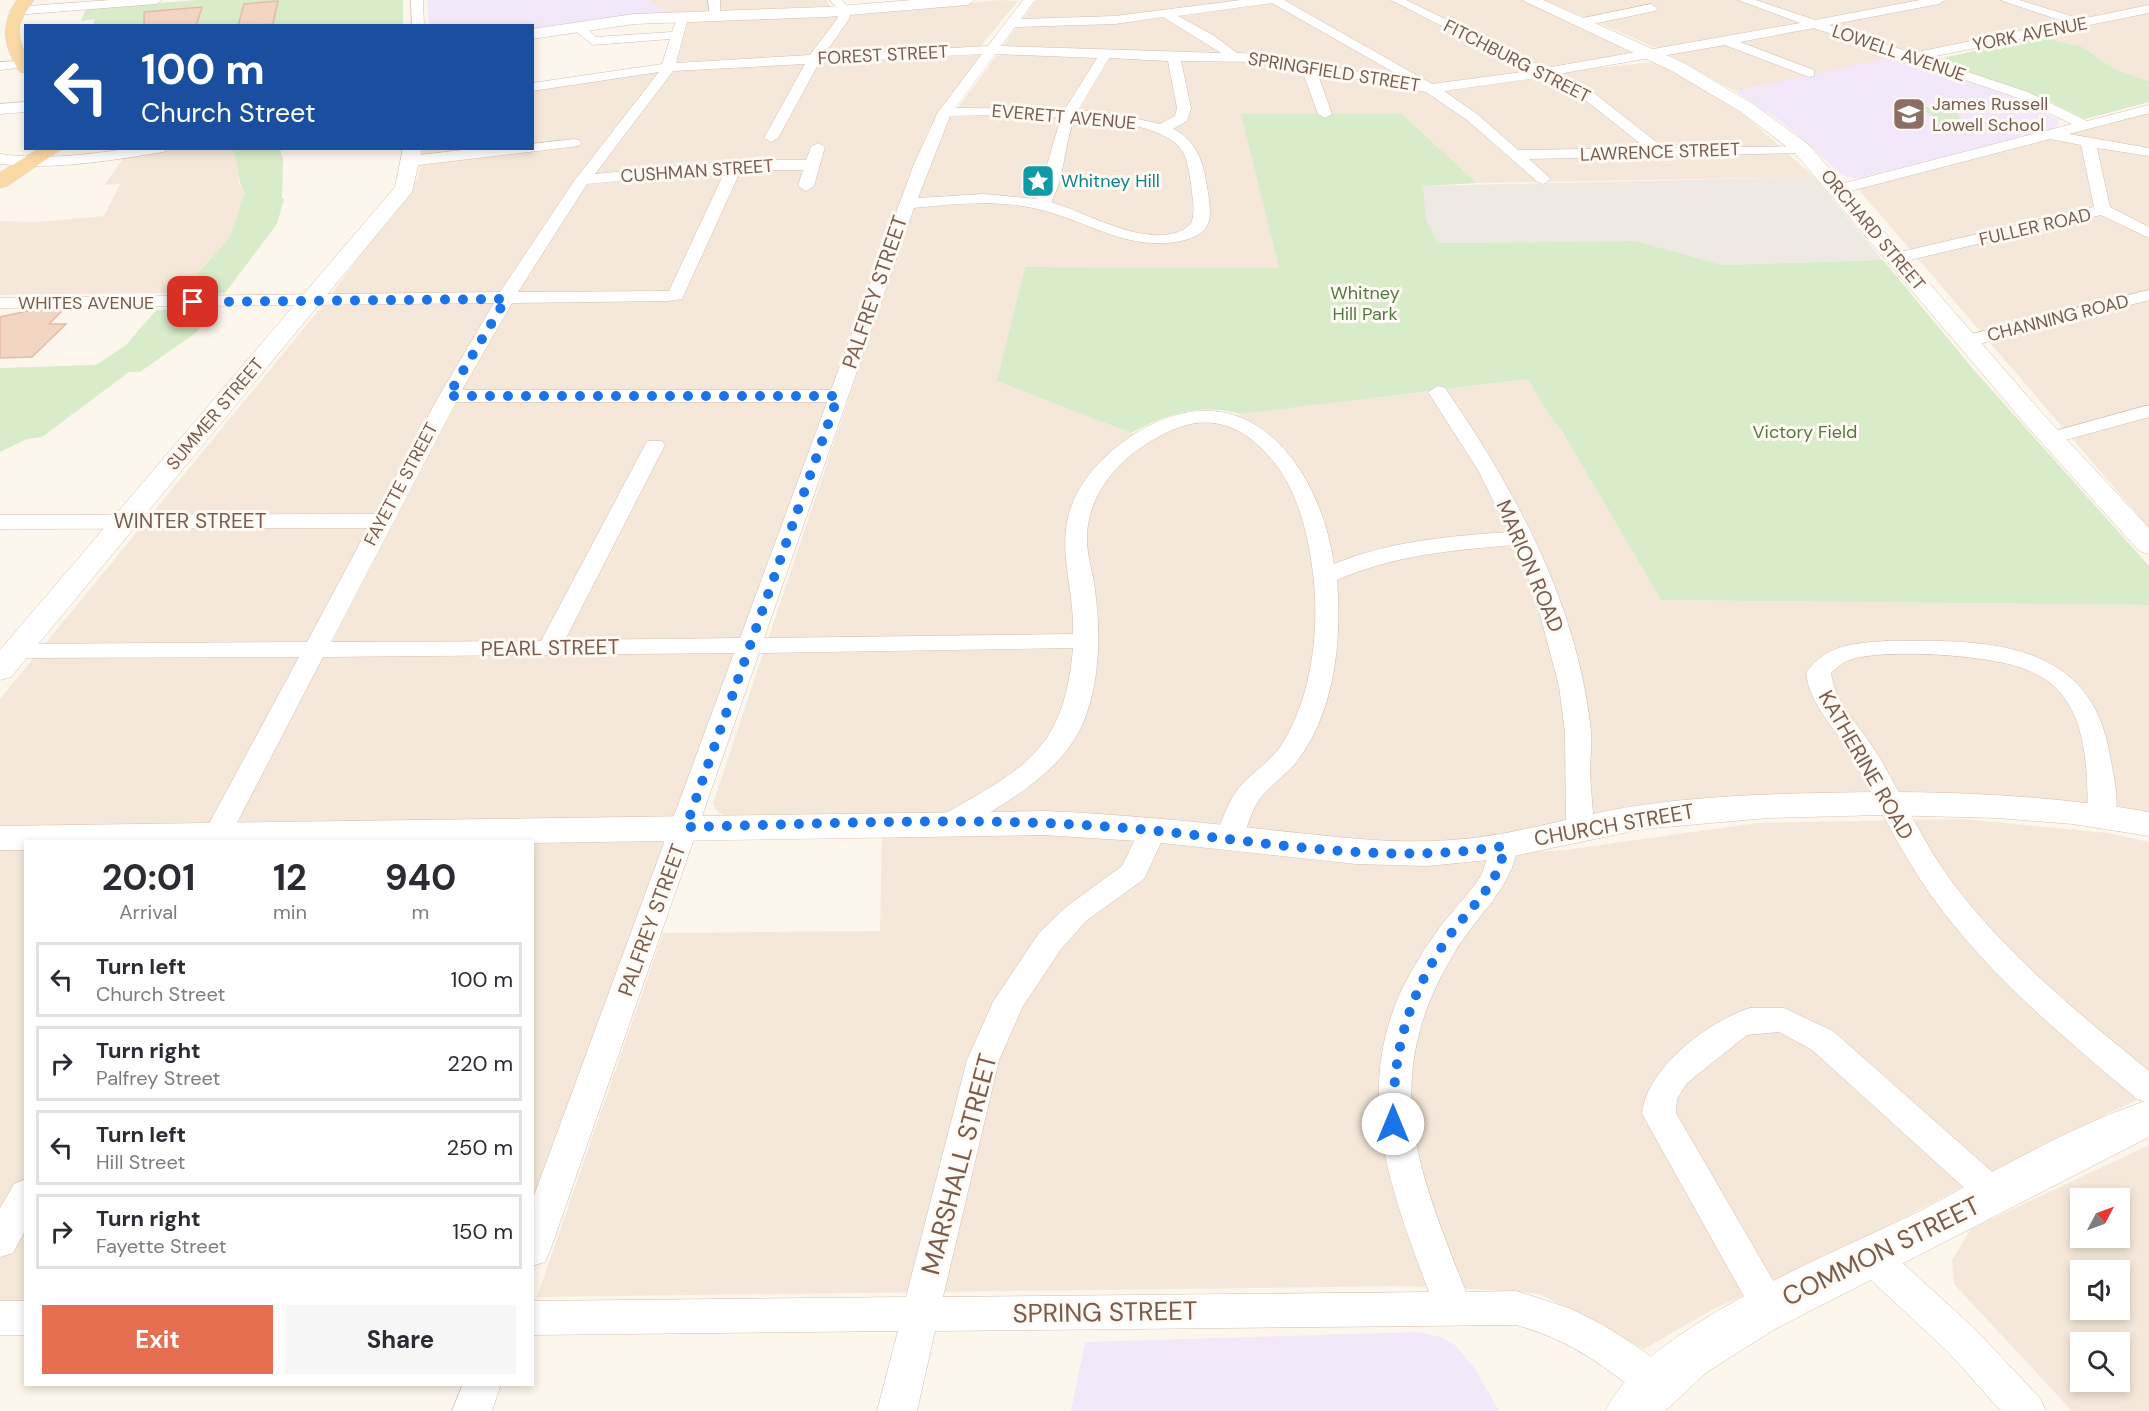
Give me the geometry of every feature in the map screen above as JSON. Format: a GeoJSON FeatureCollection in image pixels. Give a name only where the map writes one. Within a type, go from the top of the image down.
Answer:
{"type":"FeatureCollection","features":[{"type":"Feature","properties":{"kind":"main road"},"geometry":{"type":"LineString","coordinates":[[16,59],[8,29],[20,6]]}},
{"type":"Feature","properties":{"kind":"main road"},"geometry":{"type":"LineString","coordinates":[[0,182],[36,162],[51,150]]}},
{"type":"Feature","properties":{"kind":"street"},"geometry":{"type":"LineString","coordinates":[[20,6],[156,0]]}},
{"type":"Feature","properties":{"kind":"street"},"geometry":{"type":"LineString","coordinates":[[417,0],[418,24]]}},
{"type":"Feature","properties":{"kind":"street"},"geometry":{"type":"LineString","coordinates":[[714,0],[716,17]]}},
{"type":"Feature","properties":{"kind":"street"},"geometry":{"type":"LineString","coordinates":[[534,34],[627,20],[680,26],[716,17],[841,5],[967,0]]}},
{"type":"Feature","properties":{"kind":"street","name":"PALFREY STREET"},"geometry":{"type":"LineString","coordinates":[[534,1245],[686,827],[906,204],[945,112],[1029,0]]}},
{"type":"Feature","properties":{"kind":"street"},"geometry":{"type":"LineString","coordinates":[[1012,23],[1082,22],[1166,14],[1269,0]]}},
{"type":"Feature","properties":{"kind":"street"},"geometry":{"type":"LineString","coordinates":[[1275,0],[1430,88],[1472,117],[1543,179]]}},
{"type":"Feature","properties":{"kind":"street","name":"FITCHBURG STREET"},"geometry":{"type":"LineString","coordinates":[[1397,0],[1589,96],[1660,152]]}},
{"type":"Feature","properties":{"kind":"street","name":"ORCHARD STREET"},"geometry":{"type":"LineString","coordinates":[[1530,0],[1656,55],[1747,108],[1802,148],[2051,438],[2149,545]]}},
{"type":"Feature","properties":{"kind":"street","name":"LOWELL AVENUE"},"geometry":{"type":"LineString","coordinates":[[1744,0],[2024,95],[2085,124]]}},
{"type":"Feature","properties":{"kind":"street","name":"SPRINGFIELD STREET"},"geometry":{"type":"LineString","coordinates":[[1166,14],[1209,38],[1234,57],[1430,88],[1656,55],[1940,0]]}},
{"type":"Feature","properties":{"kind":"street"},"geometry":{"type":"LineString","coordinates":[[2006,0],[2083,23]]}},
{"type":"Feature","properties":{"kind":"street"},"geometry":{"type":"LineString","coordinates":[[771,138],[841,5]]}},
{"type":"Feature","properties":{"kind":"street"},"geometry":{"type":"LineString","coordinates":[[1583,22],[1651,8]]}},
{"type":"Feature","properties":{"kind":"street","name":"YORK AVENUE"},"geometry":{"type":"LineString","coordinates":[[1915,58],[2149,9]]}},
{"type":"Feature","properties":{"kind":"street","name":"FAYETTE STREET"},"geometry":{"type":"LineString","coordinates":[[214,838],[448,396],[506,299],[582,180],[612,139],[639,109],[668,67],[680,26]]}},
{"type":"Feature","properties":{"kind":"street"},"geometry":{"type":"LineString","coordinates":[[1727,42],[1809,73]]}},
{"type":"Feature","properties":{"kind":"street","name":"FOREST STREET"},"geometry":{"type":"LineString","coordinates":[[534,87],[668,67],[992,50],[1234,57]]}},
{"type":"Feature","properties":{"kind":"street"},"geometry":{"type":"LineString","coordinates":[[1042,205],[1050,192],[1058,162],[1060,137],[1105,55]]}},
{"type":"Feature","properties":{"kind":"street"},"geometry":{"type":"LineString","coordinates":[[1162,129],[1182,118],[1184,108],[1174,57]]}},
{"type":"Feature","properties":{"kind":"street"},"geometry":{"type":"LineString","coordinates":[[0,66],[16,59]]}},
{"type":"Feature","properties":{"kind":"street"},"geometry":{"type":"LineString","coordinates":[[1308,67],[1325,114]]}},
{"type":"Feature","properties":{"kind":"street"},"geometry":{"type":"LineString","coordinates":[[0,109],[24,107]]}},
{"type":"Feature","properties":{"kind":"street"},"geometry":{"type":"LineString","coordinates":[[1839,189],[2149,109]]}},
{"type":"Feature","properties":{"kind":"street","name":"EVERETT AVENUE"},"geometry":{"type":"LineString","coordinates":[[906,204],[1000,199],[1042,205],[1137,238],[1170,239],[1193,232],[1203,216],[1196,168],[1188,147],[1180,138],[1162,129],[1119,119],[1071,114],[988,110],[945,112]]}},
{"type":"Feature","properties":{"kind":"street"},"geometry":{"type":"LineString","coordinates":[[2051,135],[2149,152]]}},
{"type":"Feature","properties":{"kind":"street","name":"FULLER ROAD"},"geometry":{"type":"LineString","coordinates":[[1897,258],[2103,210],[2088,142]]}},
{"type":"Feature","properties":{"kind":"street"},"geometry":{"type":"LineString","coordinates":[[534,147],[574,143]]}},
{"type":"Feature","properties":{"kind":"street"},"geometry":{"type":"LineString","coordinates":[[806,186],[818,147]]}},
{"type":"Feature","properties":{"kind":"street","name":"LAWRENCE STREET"},"geometry":{"type":"LineString","coordinates":[[1517,154],[1802,148]]}},
{"type":"Feature","properties":{"kind":"street"},"geometry":{"type":"LineString","coordinates":[[0,159],[36,162],[79,161],[150,150]]}},
{"type":"Feature","properties":{"kind":"street"},"geometry":{"type":"LineString","coordinates":[[411,155],[492,150]]}},
{"type":"Feature","properties":{"kind":"street","name":"SUMMER STREET"},"geometry":{"type":"LineString","coordinates":[[0,670],[405,188],[411,155]]}},
{"type":"Feature","properties":{"kind":"street","name":"CUSHMAN STREET"},"geometry":{"type":"LineString","coordinates":[[582,180],[735,165],[812,165]]}},
{"type":"Feature","properties":{"kind":"street","name":"WHITES AVENUE"},"geometry":{"type":"LineString","coordinates":[[0,303],[506,299],[676,295],[735,165]]}},
{"type":"Feature","properties":{"kind":"street"},"geometry":{"type":"LineString","coordinates":[[2103,210],[2149,233]]}},
{"type":"Feature","properties":{"kind":"street","name":"CHANNING ROAD"},"geometry":{"type":"LineString","coordinates":[[1967,341],[2149,295]]}},
{"type":"Feature","properties":{"kind":"street","name":"MARION ROAD"},"geometry":{"type":"LineString","coordinates":[[1438,392],[1472,439],[1522,538],[1555,614],[1566,656],[1578,731],[1577,771],[1580,828]]}},
{"type":"Feature","properties":{"kind":"street"},"geometry":{"type":"LineString","coordinates":[[448,396],[838,396]]}},
{"type":"Feature","properties":{"kind":"street"},"geometry":{"type":"LineString","coordinates":[[2051,438],[2149,411]]}},
{"type":"Feature","properties":{"kind":"street"},"geometry":{"type":"LineString","coordinates":[[951,823],[1027,772],[1062,738],[1078,700],[1084,641],[1084,591],[1076,550],[1076,530],[1078,513],[1095,480],[1120,453],[1155,430],[1182,420],[1215,416],[1236,422],[1257,433],[1280,454],[1299,486],[1311,518],[1325,577],[1322,666],[1309,714],[1287,756],[1248,795],[1229,838]]}},
{"type":"Feature","properties":{"kind":"street"},"geometry":{"type":"LineString","coordinates":[[549,648],[655,445]]}},
{"type":"Feature","properties":{"kind":"street","name":"WINTER STREET"},"geometry":{"type":"LineString","coordinates":[[0,522],[380,521]]}},
{"type":"Feature","properties":{"kind":"street"},"geometry":{"type":"LineString","coordinates":[[1325,577],[1361,560],[1409,548],[1522,538]]}},
{"type":"Feature","properties":{"kind":"street","name":"PEARL STREET"},"geometry":{"type":"LineString","coordinates":[[17,651],[549,648],[1084,641]]}},
{"type":"Feature","properties":{"kind":"street","name":"KATHERINE ROAD"},"geometry":{"type":"LineString","coordinates":[[2102,816],[2092,737],[2086,712],[2079,699],[2058,678],[2029,662],[1974,651],[1864,650],[1833,658],[1818,674],[1823,695],[1860,747],[1888,803],[1941,888],[1998,957],[2149,1090]]}},
{"type":"Feature","properties":{"kind":"street","name":"CHURCH STREET"},"geometry":{"type":"LineString","coordinates":[[0,838],[214,838],[686,827],[1045,823],[1154,830],[1383,853],[1446,853],[1504,846],[1580,828],[1730,808],[1888,803],[2009,805],[2149,824]]}},
{"type":"Feature","properties":{"kind":"street","name":"MARSHALL STREET"},"geometry":{"type":"LineString","coordinates":[[897,1411],[983,1060],[1009,1002],[1050,941],[1076,914],[1134,872],[1154,830]]}},
{"type":"Feature","properties":{"kind":"street"},"geometry":{"type":"LineString","coordinates":[[1453,1307],[1414,1205],[1402,1164],[1393,1124],[1393,1089],[1399,1044],[1415,995],[1446,940],[1493,882],[1503,861],[1504,846]]}},
{"type":"Feature","properties":{"kind":"street"},"geometry":{"type":"LineString","coordinates":[[1768,1306],[1659,1114],[1660,1099],[1675,1074],[1736,1026],[1750,1020],[1784,1020],[1822,1040],[1995,1195]]}},
{"type":"Feature","properties":{"kind":"street","name":"COMMON STREET"},"geometry":{"type":"LineString","coordinates":[[1644,1397],[1736,1325],[1768,1306],[1872,1258],[2094,1142],[2149,1117]]}},
{"type":"Feature","properties":{"kind":"street"},"geometry":{"type":"LineString","coordinates":[[0,1242],[24,1198]]}},
{"type":"Feature","properties":{"kind":"street"},"geometry":{"type":"LineString","coordinates":[[1872,1258],[1961,1340],[2026,1411]]}},
{"type":"Feature","properties":{"kind":"street","name":"SPRING STREET"},"geometry":{"type":"LineString","coordinates":[[534,1318],[1516,1308],[1547,1315],[1604,1344],[1644,1397]]}},
{"type":"Feature","properties":{"kind":"street"},"geometry":{"type":"LineString","coordinates":[[0,1318],[24,1318]]}},
{"type":"Feature","properties":{"kind":"street"},"geometry":{"type":"LineString","coordinates":[[472,1411],[481,1386]]}},
{"type":"Feature","properties":{"kind":"shaded area"},"geometry":{"type":"Polygon","coordinates":[[[427,0],[648,0],[668,14],[534,30],[534,24],[429,24],[427,0]]]}},
{"type":"Feature","properties":{"kind":"shaded area"},"geometry":{"type":"Polygon","coordinates":[[[648,0],[826,0],[831,7],[668,14],[648,0]]]}},
{"type":"Feature","properties":{"kind":"shaded area"},"geometry":{"type":"Polygon","coordinates":[[[999,0],[1018,1],[980,47],[677,62],[688,22],[871,13],[999,0]]]}},
{"type":"Feature","properties":{"kind":"shaded area"},"geometry":{"type":"Polygon","coordinates":[[[1037,0],[1521,0],[1640,52],[1638,55],[1454,84],[1653,62],[1701,86],[1748,118],[1814,177],[1477,183],[1402,114],[1242,114],[1279,268],[1025,267],[998,381],[1149,440],[1179,425],[1241,414],[1528,379],[1549,415],[1562,431],[1661,600],[2149,605],[2149,817],[1846,794],[1431,845],[727,817],[717,811],[713,803],[922,180],[941,130],[996,56],[1008,53],[1255,62],[1412,89],[1447,85],[1389,79],[1252,54],[1197,55],[1003,46],[1037,0]]]}},
{"type":"Feature","properties":{"kind":"shaded area"},"geometry":{"type":"Polygon","coordinates":[[[1544,0],[2149,0],[2149,6],[1735,91],[1657,48],[1544,0]]]}},
{"type":"Feature","properties":{"kind":"shaded area"},"geometry":{"type":"Polygon","coordinates":[[[2149,13],[2149,81],[2114,69],[2083,47],[2040,37],[2149,13]]]}},
{"type":"Feature","properties":{"kind":"shaded area"},"geometry":{"type":"Polygon","coordinates":[[[978,53],[982,55],[928,130],[534,1217],[534,840],[24,840],[24,1302],[0,1301],[0,699],[323,305],[418,178],[423,150],[534,150],[534,90],[686,67],[978,53]]]}},
{"type":"Feature","properties":{"kind":"shaded area","name":"James Russell Lowell School"},"geometry":{"type":"Polygon","coordinates":[[[1895,57],[2013,97],[2057,119],[2059,123],[2054,129],[2039,133],[1860,178],[1852,178],[1842,175],[1786,125],[1735,91],[1895,57]]]}},
{"type":"Feature","properties":{"kind":"shaded area"},"geometry":{"type":"Polygon","coordinates":[[[2149,112],[2149,528],[1858,189],[2149,112]]]}},
{"type":"Feature","properties":{"kind":"shaded area"},"geometry":{"type":"Polygon","coordinates":[[[164,150],[232,150],[238,162],[239,184],[246,192],[230,237],[180,293],[0,295],[0,221],[36,222],[104,216],[120,184],[105,185],[124,157],[164,150]]]}},
{"type":"Feature","properties":{"kind":"shaded area"},"geometry":{"type":"Polygon","coordinates":[[[1814,177],[1883,260],[1722,265],[1636,241],[1438,243],[1426,219],[1422,186],[1814,177]]]}},
{"type":"Feature","properties":{"kind":"shaded area"},"geometry":{"type":"Polygon","coordinates":[[[1962,819],[2108,833],[2149,842],[2149,1094],[2039,1147],[1838,1252],[1712,1310],[1644,1349],[1540,1294],[1511,1291],[1401,1286],[537,1297],[663,933],[880,931],[882,832],[1076,830],[1399,860],[1565,850],[1757,823],[1962,819]]]}},
{"type":"Feature","properties":{"kind":"shaded area"},"geometry":{"type":"Polygon","coordinates":[[[2149,1145],[2149,1411],[2072,1411],[1954,1284],[1952,1260],[1971,1229],[2149,1145]]]}},
{"type":"Feature","properties":{"kind":"shaded area"},"geometry":{"type":"Polygon","coordinates":[[[1419,1332],[1440,1337],[1455,1345],[1476,1370],[1499,1411],[1071,1411],[1085,1342],[1419,1332]]]}},
{"type":"Feature","properties":{"kind":"green space"},"geometry":{"type":"Polygon","coordinates":[[[197,0],[403,0],[403,24],[94,24],[95,19],[81,21],[86,9],[197,0]]]}},
{"type":"Feature","properties":{"kind":"green space"},"geometry":{"type":"Polygon","coordinates":[[[2040,37],[2083,47],[2114,69],[2149,81],[2149,102],[2085,119],[2045,99],[1933,60],[2040,37]]]}},
{"type":"Feature","properties":{"kind":"green space"},"geometry":{"type":"Polygon","coordinates":[[[1918,105],[1958,113],[1964,129],[1938,126],[1931,114],[1910,108],[1918,105]]]}},
{"type":"Feature","properties":{"kind":"green space","name":"Victory Field"},"geometry":{"type":"Polygon","coordinates":[[[1241,114],[1402,114],[1477,183],[1423,186],[1426,219],[1438,243],[1636,241],[1722,265],[1883,260],[1973,369],[2149,566],[2149,605],[1661,600],[1562,431],[1549,415],[1528,379],[1241,414],[1198,410],[1171,415],[1131,433],[997,381],[1025,267],[1279,268],[1241,114]]]}},
{"type":"Feature","properties":{"kind":"green space"},"geometry":{"type":"Polygon","coordinates":[[[232,150],[280,150],[283,159],[282,198],[284,199],[277,224],[225,293],[180,293],[230,237],[245,192],[240,182],[232,150]]]}},
{"type":"Feature","properties":{"kind":"green space"},"geometry":{"type":"Polygon","coordinates":[[[213,309],[197,332],[140,372],[129,372],[42,437],[27,439],[0,452],[0,368],[96,365],[126,345],[156,310],[213,309]]]}},
{"type":"Feature","properties":{"kind":"building"},"geometry":{"type":"Polygon","coordinates":[[[278,1],[273,24],[239,24],[244,4],[278,1]]]}},
{"type":"Feature","properties":{"kind":"building"},"geometry":{"type":"Polygon","coordinates":[[[202,7],[197,24],[144,24],[144,12],[202,7]]]}},
{"type":"Feature","properties":{"kind":"building"},"geometry":{"type":"Polygon","coordinates":[[[63,310],[49,324],[66,324],[32,357],[0,358],[0,317],[27,311],[63,310]]]}},
{"type":"Feature","properties":{"kind":"place","name":"James Russell Lowell School"},"geometry":{"type":"Point","coordinates":[1909,114]}},
{"type":"Feature","properties":{"kind":"place","name":"Whitney Hill"},"geometry":{"type":"Point","coordinates":[1038,181]}},
{"type":"Feature","properties":{"kind":"route"},"geometry":{"type":"LineString","coordinates":[[193,302],[506,299],[448,396],[838,396],[686,827],[1045,823],[1114,827],[1383,853],[1446,853],[1504,846],[1503,861],[1493,882],[1446,940],[1415,995],[1404,1022],[1393,1089],[1393,1124]]}},
{"type":"Feature","properties":{"kind":"park label","name":"Whitney Hill Park"},"geometry":{"type":"Point","coordinates":[1365,303]}}]}
